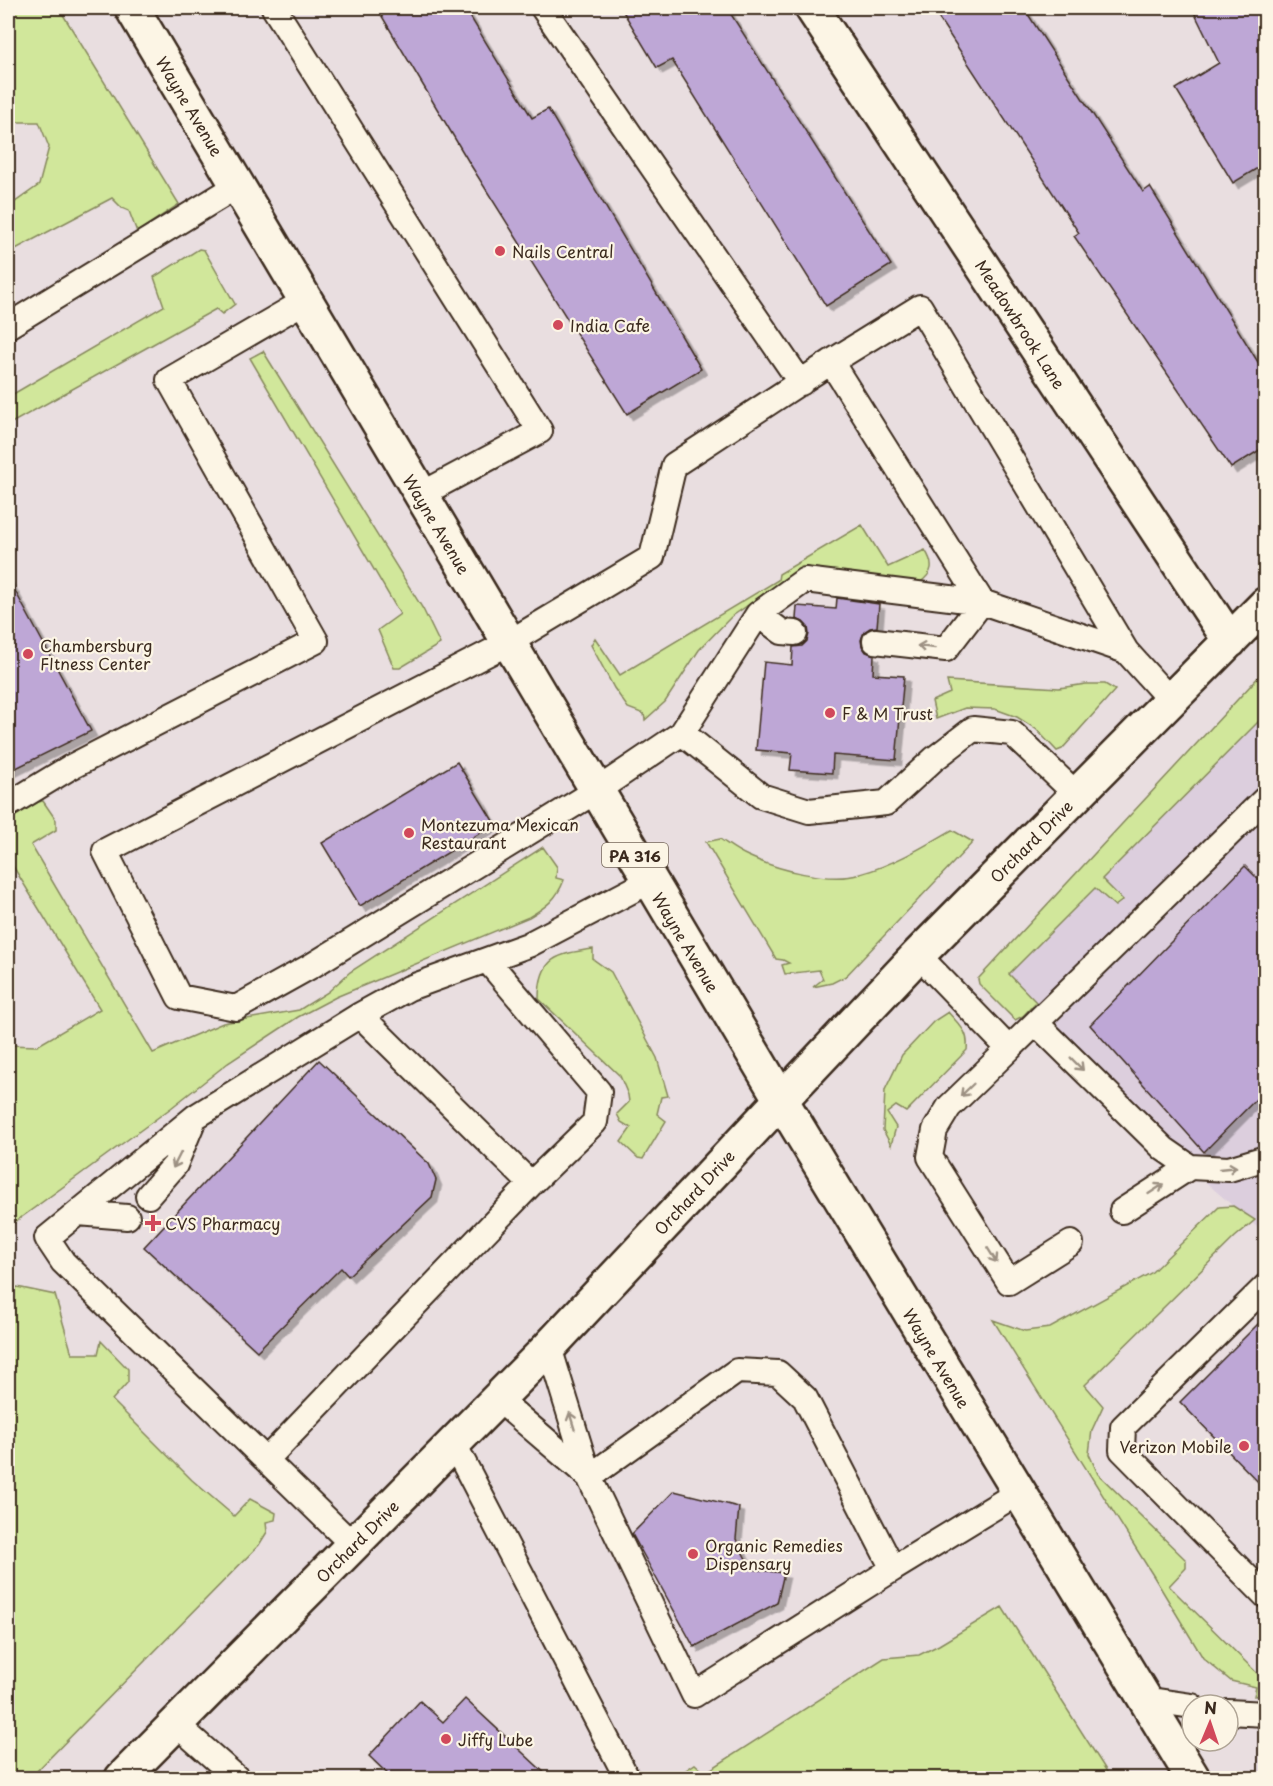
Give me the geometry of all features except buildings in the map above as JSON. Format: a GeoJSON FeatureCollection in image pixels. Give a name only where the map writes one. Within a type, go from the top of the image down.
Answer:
{"type":"FeatureCollection","features":[{"type":"Feature","properties":{"kind":"street","name":"Wayne Avenue"},"geometry":{"type":"LineString","coordinates":[[132,8],[780,1100],[1193,1779]]}},
{"type":"Feature","properties":{"kind":"street","name":"Meadowbrook Lane"},"geometry":{"type":"LineString","coordinates":[[812,8],[1230,641]]}},
{"type":"Feature","properties":{"kind":"street","name":"Orchard Drive"},"geometry":{"type":"LineString","coordinates":[[122,1779],[549,1347],[918,955],[1266,604]]}},
{"type":"Feature","properties":{"kind":"lane"},"geometry":{"type":"LineString","coordinates":[[274,8],[540,430],[420,495]]}},
{"type":"Feature","properties":{"kind":"lane"},"geometry":{"type":"LineString","coordinates":[[543,8],[801,383]]}},
{"type":"Feature","properties":{"kind":"lane"},"geometry":{"type":"LineString","coordinates":[[8,326],[237,186]]}},
{"type":"Feature","properties":{"kind":"lane"},"geometry":{"type":"LineString","coordinates":[[8,805],[69,768],[316,640],[169,380],[305,301]]}},
{"type":"Feature","properties":{"kind":"lane"},"geometry":{"type":"LineString","coordinates":[[1126,651],[982,602],[805,580],[758,614],[682,733],[596,791],[313,965],[236,1008],[179,997],[105,851],[508,643],[652,557],[674,465],[831,362],[920,307],[1126,651],[1171,701]]}},
{"type":"Feature","properties":{"kind":"lane"},"geometry":{"type":"LineString","coordinates":[[831,362],[982,602]]}},
{"type":"Feature","properties":{"kind":"lane"},"geometry":{"type":"LineString","coordinates":[[875,641],[946,649],[982,602]]}},
{"type":"Feature","properties":{"kind":"lane"},"geometry":{"type":"LineString","coordinates":[[758,614],[782,632],[795,633]]}},
{"type":"Feature","properties":{"kind":"lane"},"geometry":{"type":"LineString","coordinates":[[682,733],[761,796],[809,811],[886,803],[934,759],[973,729],[1012,733],[1077,795]]}},
{"type":"Feature","properties":{"kind":"lane"},"geometry":{"type":"LineString","coordinates":[[1071,1243],[1009,1282],[930,1157],[935,1130],[949,1107],[1266,798]]}},
{"type":"Feature","properties":{"kind":"lane"},"geometry":{"type":"LineString","coordinates":[[353,1545],[63,1262],[47,1238],[195,1117],[360,1015],[409,988],[528,945],[650,881]]}},
{"type":"Feature","properties":{"kind":"lane"},"geometry":{"type":"LineString","coordinates":[[918,955],[1009,1049]]}},
{"type":"Feature","properties":{"kind":"lane"},"geometry":{"type":"LineString","coordinates":[[266,1460],[531,1184],[595,1122],[599,1092],[488,960]]}},
{"type":"Feature","properties":{"kind":"lane"},"geometry":{"type":"LineString","coordinates":[[360,1015],[531,1184]]}},
{"type":"Feature","properties":{"kind":"lane"},"geometry":{"type":"LineString","coordinates":[[1036,1023],[1164,1149],[1190,1167],[1229,1169],[1266,1158]]}},
{"type":"Feature","properties":{"kind":"lane"},"geometry":{"type":"LineString","coordinates":[[148,1196],[175,1165],[195,1117]]}},
{"type":"Feature","properties":{"kind":"lane"},"geometry":{"type":"LineString","coordinates":[[1122,1211],[1190,1167]]}},
{"type":"Feature","properties":{"kind":"lane"},"geometry":{"type":"LineString","coordinates":[[78,1213],[127,1217]]}},
{"type":"Feature","properties":{"kind":"lane"},"geometry":{"type":"LineString","coordinates":[[1266,1286],[1123,1426],[1122,1450],[1266,1596]]}},
{"type":"Feature","properties":{"kind":"lane"},"geometry":{"type":"LineString","coordinates":[[549,1347],[590,1477],[694,1695],[1019,1492]]}},
{"type":"Feature","properties":{"kind":"lane"},"geometry":{"type":"LineString","coordinates":[[590,1477],[737,1371],[778,1373],[806,1398],[893,1569]]}},
{"type":"Feature","properties":{"kind":"lane"},"geometry":{"type":"LineString","coordinates":[[498,1399],[590,1477]]}},
{"type":"Feature","properties":{"kind":"lane"},"geometry":{"type":"LineString","coordinates":[[454,1444],[627,1779]]}},
{"type":"Feature","properties":{"kind":"lane"},"geometry":{"type":"LineString","coordinates":[[1144,1699],[1180,1704]]}},
{"type":"Feature","properties":{"kind":"lane"},"geometry":{"type":"LineString","coordinates":[[1240,1713],[1266,1714]]}},
{"type":"Feature","properties":{"kind":"lane"},"geometry":{"type":"LineString","coordinates":[[176,1724],[237,1779]]}},
{"type":"Feature","properties":{"kind":"shaded area"},"geometry":{"type":"Polygon","coordinates":[[[1265,678],[1265,1234],[979,984],[1265,678]]]}},
{"type":"Feature","properties":{"kind":"green space"},"geometry":{"type":"Polygon","coordinates":[[[8,8],[59,8],[179,204],[137,232],[129,211],[122,208],[112,198],[8,253],[11,205],[39,185],[49,147],[39,122],[8,122],[8,8]]]}},
{"type":"Feature","properties":{"kind":"green space"},"geometry":{"type":"Polygon","coordinates":[[[199,249],[204,250],[235,304],[222,314],[216,309],[8,425],[8,397],[164,306],[154,277],[199,249]]]}},
{"type":"Feature","properties":{"kind":"green space"},"geometry":{"type":"Polygon","coordinates":[[[263,351],[423,609],[440,644],[400,668],[394,668],[378,630],[400,614],[250,358],[263,351]]]}},
{"type":"Feature","properties":{"kind":"green space"},"geometry":{"type":"Polygon","coordinates":[[[862,525],[888,567],[925,550],[931,564],[928,576],[919,583],[790,576],[731,617],[699,650],[665,702],[645,720],[644,714],[628,708],[614,688],[591,645],[595,638],[620,675],[778,580],[779,574],[862,525]]]}},
{"type":"Feature","properties":{"kind":"green space"},"geometry":{"type":"Polygon","coordinates":[[[1265,670],[1265,715],[1102,879],[1123,900],[1115,906],[1095,888],[1009,974],[1036,1002],[1023,1016],[1015,1020],[979,984],[978,979],[1265,670]]]}},
{"type":"Feature","properties":{"kind":"green space"},"geometry":{"type":"Polygon","coordinates":[[[947,681],[1059,688],[1105,684],[1115,690],[1062,749],[1057,751],[1036,729],[1017,717],[995,709],[965,708],[936,719],[932,701],[950,693],[947,681]]]}},
{"type":"Feature","properties":{"kind":"green space"},"geometry":{"type":"Polygon","coordinates":[[[43,801],[56,820],[56,830],[31,845],[153,1053],[223,1023],[299,1010],[328,992],[350,972],[543,847],[557,867],[556,878],[564,880],[550,902],[529,917],[336,997],[298,1017],[228,1063],[171,1108],[8,1227],[8,1045],[37,1046],[100,1009],[8,858],[10,816],[43,801]]]}},
{"type":"Feature","properties":{"kind":"green space"},"geometry":{"type":"Polygon","coordinates":[[[952,830],[973,842],[846,976],[832,983],[813,987],[823,979],[819,970],[785,974],[782,965],[789,963],[776,959],[706,842],[720,839],[760,861],[803,874],[848,877],[896,861],[952,830]]]}},
{"type":"Feature","properties":{"kind":"green space"},"geometry":{"type":"Polygon","coordinates":[[[593,949],[593,959],[611,972],[657,1058],[668,1096],[661,1097],[657,1114],[666,1121],[643,1159],[638,1158],[621,1142],[631,1128],[621,1122],[617,1114],[629,1102],[620,1076],[539,999],[542,974],[552,960],[569,953],[593,949]]]}},
{"type":"Feature","properties":{"kind":"green space"},"geometry":{"type":"Polygon","coordinates":[[[948,1012],[965,1033],[967,1050],[906,1112],[896,1106],[887,1113],[896,1127],[891,1145],[883,1130],[885,1090],[902,1055],[934,1021],[948,1012]]]}},
{"type":"Feature","properties":{"kind":"green space"},"geometry":{"type":"Polygon","coordinates":[[[1233,1206],[1255,1220],[1085,1385],[1103,1406],[1092,1430],[1089,1454],[1098,1474],[1186,1560],[1186,1568],[1169,1586],[1265,1681],[1265,1695],[1254,1696],[1256,1687],[1231,1681],[1203,1658],[993,1320],[1025,1331],[1050,1328],[1151,1273],[1219,1207],[1233,1206]]]}},
{"type":"Feature","properties":{"kind":"green space"},"geometry":{"type":"Polygon","coordinates":[[[17,1287],[55,1295],[72,1354],[98,1354],[101,1341],[128,1369],[128,1382],[112,1400],[192,1480],[234,1516],[250,1499],[276,1513],[275,1520],[266,1522],[267,1532],[259,1545],[30,1778],[8,1778],[8,1297],[17,1287]]]}},
{"type":"Feature","properties":{"kind":"green space"},"geometry":{"type":"Polygon","coordinates":[[[1002,1607],[1111,1778],[674,1778],[695,1764],[705,1773],[884,1658],[919,1655],[1002,1607]]]}},
{"type":"Feature","properties":{"kind":"place","name":"Nails Central"},"geometry":{"type":"Point","coordinates":[500,251]}},
{"type":"Feature","properties":{"kind":"place","name":"India Cafe"},"geometry":{"type":"Point","coordinates":[558,325]}},
{"type":"Feature","properties":{"kind":"place","name":"Chambersburg FItness Center"},"geometry":{"type":"Point","coordinates":[28,654]}},
{"type":"Feature","properties":{"kind":"place","name":"F & M Trust"},"geometry":{"type":"Point","coordinates":[830,713]}},
{"type":"Feature","properties":{"kind":"place","name":"Montezuma Mexican Restaurant"},"geometry":{"type":"Point","coordinates":[409,833]}},
{"type":"Feature","properties":{"kind":"place","name":"CVS Pharmacy"},"geometry":{"type":"Point","coordinates":[153,1223]}},
{"type":"Feature","properties":{"kind":"place","name":"Verizon Mobile"},"geometry":{"type":"Point","coordinates":[1244,1446]}},
{"type":"Feature","properties":{"kind":"place","name":"Organic Remedies Dispensary"},"geometry":{"type":"Point","coordinates":[693,1554]}},
{"type":"Feature","properties":{"kind":"place","name":"Jiffy Lube"},"geometry":{"type":"Point","coordinates":[446,1739]}}]}
